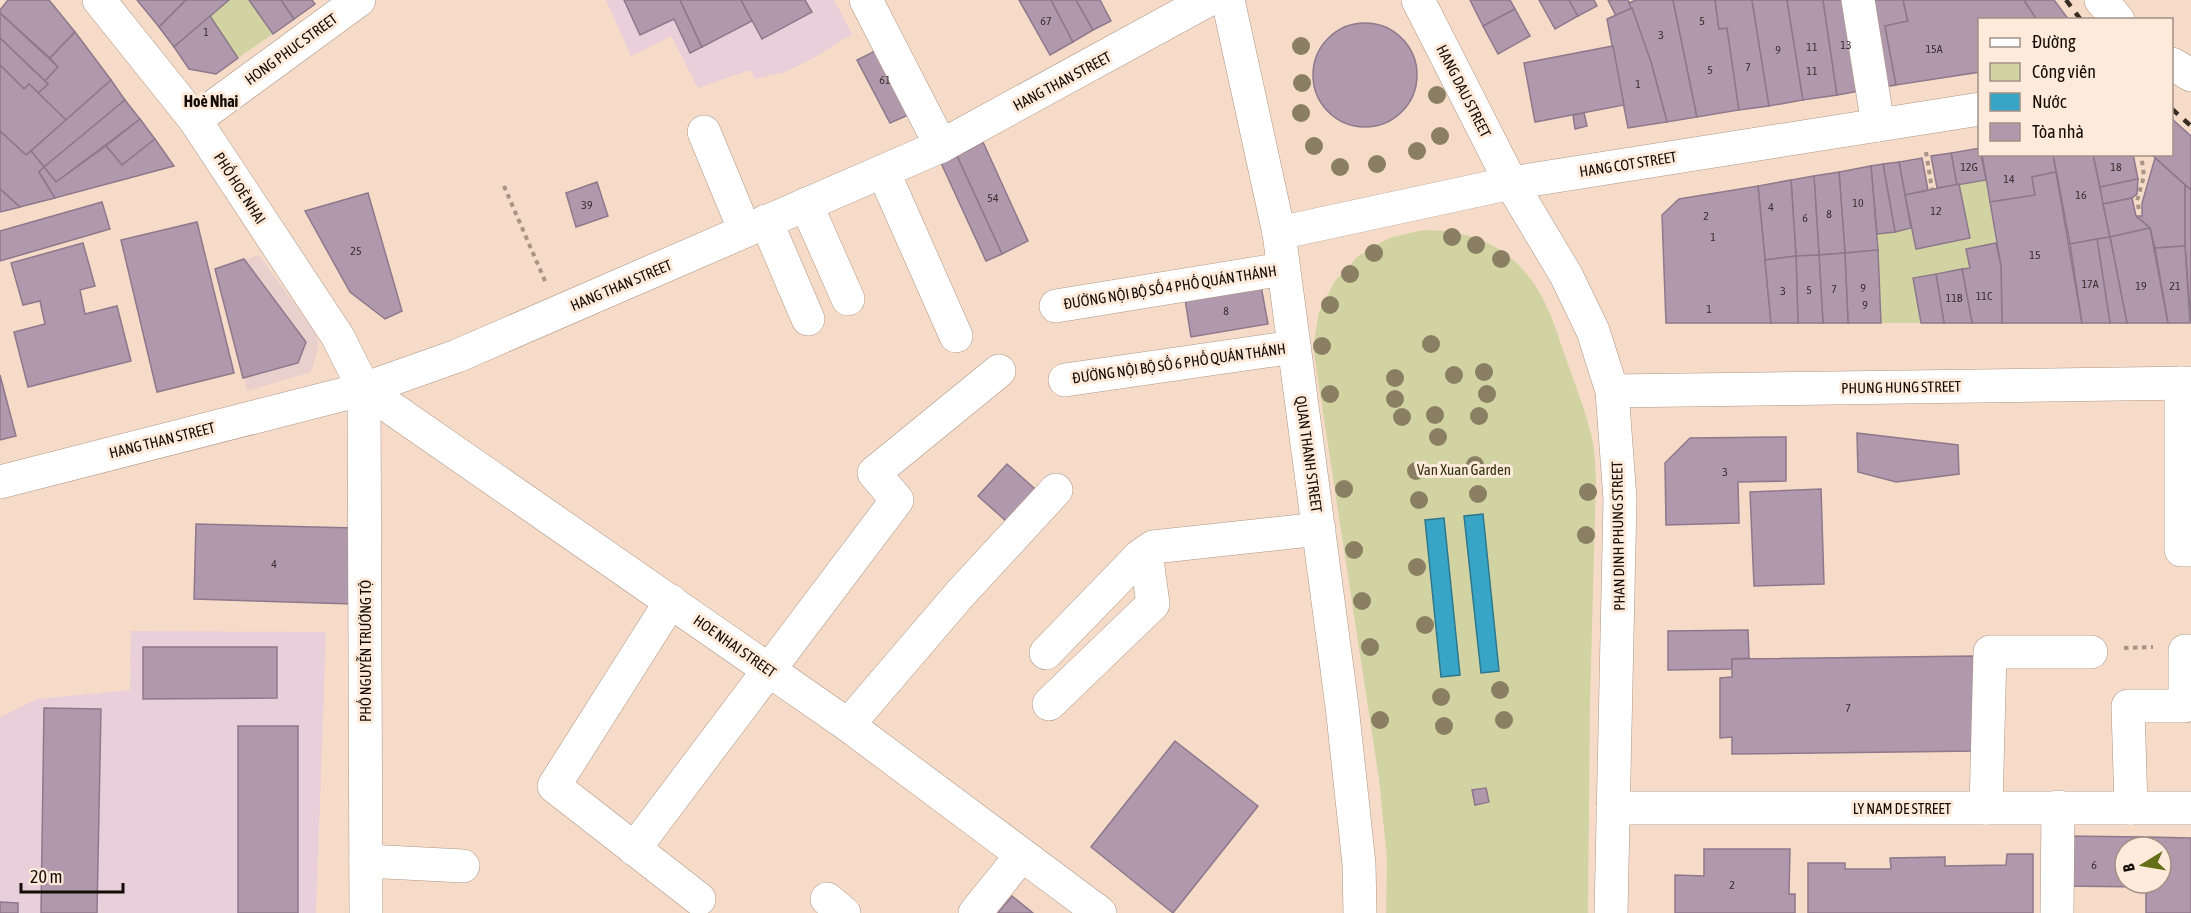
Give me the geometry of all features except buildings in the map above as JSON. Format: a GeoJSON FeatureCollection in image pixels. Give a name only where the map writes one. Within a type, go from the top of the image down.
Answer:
{"type":"FeatureCollection","features":[{"type":"Feature","properties":{"kind":"street","name":"PHỐ HOÈ NHAI"},"geometry":{"type":"LineString","coordinates":[[99,0],[195,120],[338,337],[364,389]]}},
{"type":"Feature","properties":{"kind":"street","name":"HONG PHUC STREET"},"geometry":{"type":"LineString","coordinates":[[195,120],[359,0]]}},
{"type":"Feature","properties":{"kind":"street"},"geometry":{"type":"LineString","coordinates":[[866,0],[942,146]]}},
{"type":"Feature","properties":{"kind":"street","name":"HANG THAN STREET"},"geometry":{"type":"LineString","coordinates":[[0,482],[364,389],[457,356],[942,146],[1208,0]]}},
{"type":"Feature","properties":{"kind":"street","name":"QUAN THANH STREET"},"geometry":{"type":"LineString","coordinates":[[1228,0],[1279,233],[1342,706],[1359,864],[1360,913]]}},
{"type":"Feature","properties":{"kind":"street","name":"HANG DAU STREET"},"geometry":{"type":"LineString","coordinates":[[1418,0],[1511,183]]}},
{"type":"Feature","properties":{"kind":"street"},"geometry":{"type":"LineString","coordinates":[[1858,0],[1878,124]]}},
{"type":"Feature","properties":{"kind":"street"},"geometry":{"type":"LineString","coordinates":[[2101,0],[2116,18]]}},
{"type":"Feature","properties":{"kind":"street"},"geometry":{"type":"LineString","coordinates":[[2173,65],[2191,75]]}},
{"type":"Feature","properties":{"kind":"street"},"geometry":{"type":"LineString","coordinates":[[2173,78],[2191,75]]}},
{"type":"Feature","properties":{"kind":"street","name":"HANG COT STREET"},"geometry":{"type":"LineString","coordinates":[[1279,233],[1511,183],[1978,109]]}},
{"type":"Feature","properties":{"kind":"street"},"geometry":{"type":"LineString","coordinates":[[704,132],[808,318]]}},
{"type":"Feature","properties":{"kind":"street"},"geometry":{"type":"LineString","coordinates":[[883,171],[956,336]]}},
{"type":"Feature","properties":{"kind":"street","name":"PHAN DINH PHUNG STREET"},"geometry":{"type":"LineString","coordinates":[[1511,183],[1566,275],[1593,331],[1612,391],[1620,499],[1611,913]]}},
{"type":"Feature","properties":{"kind":"street"},"geometry":{"type":"LineString","coordinates":[[806,204],[848,299]]}},
{"type":"Feature","properties":{"kind":"street","name":"ĐƯỜNG NỘI BỘ SỐ 4 PHỐ QUÁN THÁNH"},"geometry":{"type":"LineString","coordinates":[[1056,306],[1283,269]]}},
{"type":"Feature","properties":{"kind":"street","name":"ĐƯỜNG NỘI BỘ SỐ 6 PHỐ QUÁN THÁNH"},"geometry":{"type":"LineString","coordinates":[[1065,380],[1294,347]]}},
{"type":"Feature","properties":{"kind":"street"},"geometry":{"type":"LineString","coordinates":[[634,849],[897,501],[874,473],[999,371]]}},
{"type":"Feature","properties":{"kind":"street"},"geometry":{"type":"LineString","coordinates":[[2186,383],[2181,550],[2191,550]]}},
{"type":"Feature","properties":{"kind":"street","name":"PHUNG HUNG STREET"},"geometry":{"type":"LineString","coordinates":[[1612,391],[2186,383]]}},
{"type":"Feature","properties":{"kind":"street","name":"HOE NHAI STREET"},"geometry":{"type":"LineString","coordinates":[[364,389],[848,725],[1100,913]]}},
{"type":"Feature","properties":{"kind":"street","name":"PHỐ NGUYỄN TRƯỜNG TỘ"},"geometry":{"type":"LineString","coordinates":[[364,389],[366,913]]}},
{"type":"Feature","properties":{"kind":"street"},"geometry":{"type":"LineString","coordinates":[[848,725],[960,594],[1056,490]]}},
{"type":"Feature","properties":{"kind":"street"},"geometry":{"type":"LineString","coordinates":[[1046,653],[1140,556],[1153,547],[1319,529]]}},
{"type":"Feature","properties":{"kind":"street"},"geometry":{"type":"LineString","coordinates":[[1049,704],[1153,603],[1146,552]]}},
{"type":"Feature","properties":{"kind":"street"},"geometry":{"type":"LineString","coordinates":[[670,602],[554,786],[699,899]]}},
{"type":"Feature","properties":{"kind":"street"},"geometry":{"type":"LineString","coordinates":[[2131,808],[2128,706],[2185,706],[2188,651]]}},
{"type":"Feature","properties":{"kind":"street"},"geometry":{"type":"LineString","coordinates":[[1986,808],[1990,652],[2091,652]]}},
{"type":"Feature","properties":{"kind":"street"},"geometry":{"type":"LineString","coordinates":[[2057,913],[2058,807]]}},
{"type":"Feature","properties":{"kind":"street","name":"LY NAM DE STREET"},"geometry":{"type":"LineString","coordinates":[[1613,808],[2191,808]]}},
{"type":"Feature","properties":{"kind":"street"},"geometry":{"type":"LineString","coordinates":[[975,913],[1022,855]]}},
{"type":"Feature","properties":{"kind":"street"},"geometry":{"type":"LineString","coordinates":[[366,861],[463,866]]}},
{"type":"Feature","properties":{"kind":"path"},"geometry":{"type":"LineString","coordinates":[[2139,209],[2137,201],[2144,176],[2141,156]]}},
{"type":"Feature","properties":{"kind":"path"},"geometry":{"type":"LineString","coordinates":[[504,186],[558,312]]}},
{"type":"Feature","properties":{"kind":"path"},"geometry":{"type":"LineString","coordinates":[[2091,652],[2091,648],[2174,647],[2186,647],[2188,651]]}},
{"type":"Feature","properties":{"kind":"shaded area"},"geometry":{"type":"Polygon","coordinates":[[[606,0],[834,0],[852,34],[812,59],[785,72],[755,79],[750,70],[698,88],[671,36],[631,56],[606,0]]]}},
{"type":"Feature","properties":{"kind":"shaded area"},"geometry":{"type":"Polygon","coordinates":[[[259,255],[315,332],[319,345],[309,373],[247,391],[215,269],[259,255]]]}},
{"type":"Feature","properties":{"kind":"shaded area"},"geometry":{"type":"Polygon","coordinates":[[[131,631],[326,632],[316,913],[0,913],[0,717],[37,699],[130,690],[131,631]]]}},
{"type":"Feature","properties":{"kind":"green space"},"geometry":{"type":"Polygon","coordinates":[[[229,0],[249,0],[273,34],[238,58],[210,16],[229,0]]]}},
{"type":"Feature","properties":{"kind":"green space"},"geometry":{"type":"Polygon","coordinates":[[[1986,180],[1996,243],[1967,249],[1970,268],[1913,278],[1921,323],[1881,323],[1877,234],[1911,228],[1916,249],[1970,238],[1959,184],[1986,180]]]}},
{"type":"Feature","properties":{"kind":"green space","name":"Van Xuan Garden"},"geometry":{"type":"Polygon","coordinates":[[[1423,230],[1463,234],[1481,240],[1497,248],[1525,272],[1537,288],[1550,313],[1591,432],[1596,479],[1590,702],[1588,913],[1386,913],[1387,858],[1379,779],[1313,347],[1319,312],[1335,281],[1358,256],[1389,238],[1423,230]]]}},
{"type":"Feature","properties":{"kind":"water"},"geometry":{"type":"Polygon","coordinates":[[[1483,514],[1499,671],[1481,673],[1464,516],[1483,514]]]}},
{"type":"Feature","properties":{"kind":"water"},"geometry":{"type":"Polygon","coordinates":[[[1444,518],[1460,675],[1441,677],[1425,520],[1444,518]]]}},
{"type":"Feature","properties":{"kind":"railway"},"geometry":{"type":"LineString","coordinates":[[2066,0],[2080,18]]}},
{"type":"Feature","properties":{"kind":"railway"},"geometry":{"type":"LineString","coordinates":[[2173,110],[2191,126]]}},
{"type":"Feature","properties":{"kind":"district","name":"Hoè Nhai"},"geometry":{"type":"Point","coordinates":[211,101]}}]}
